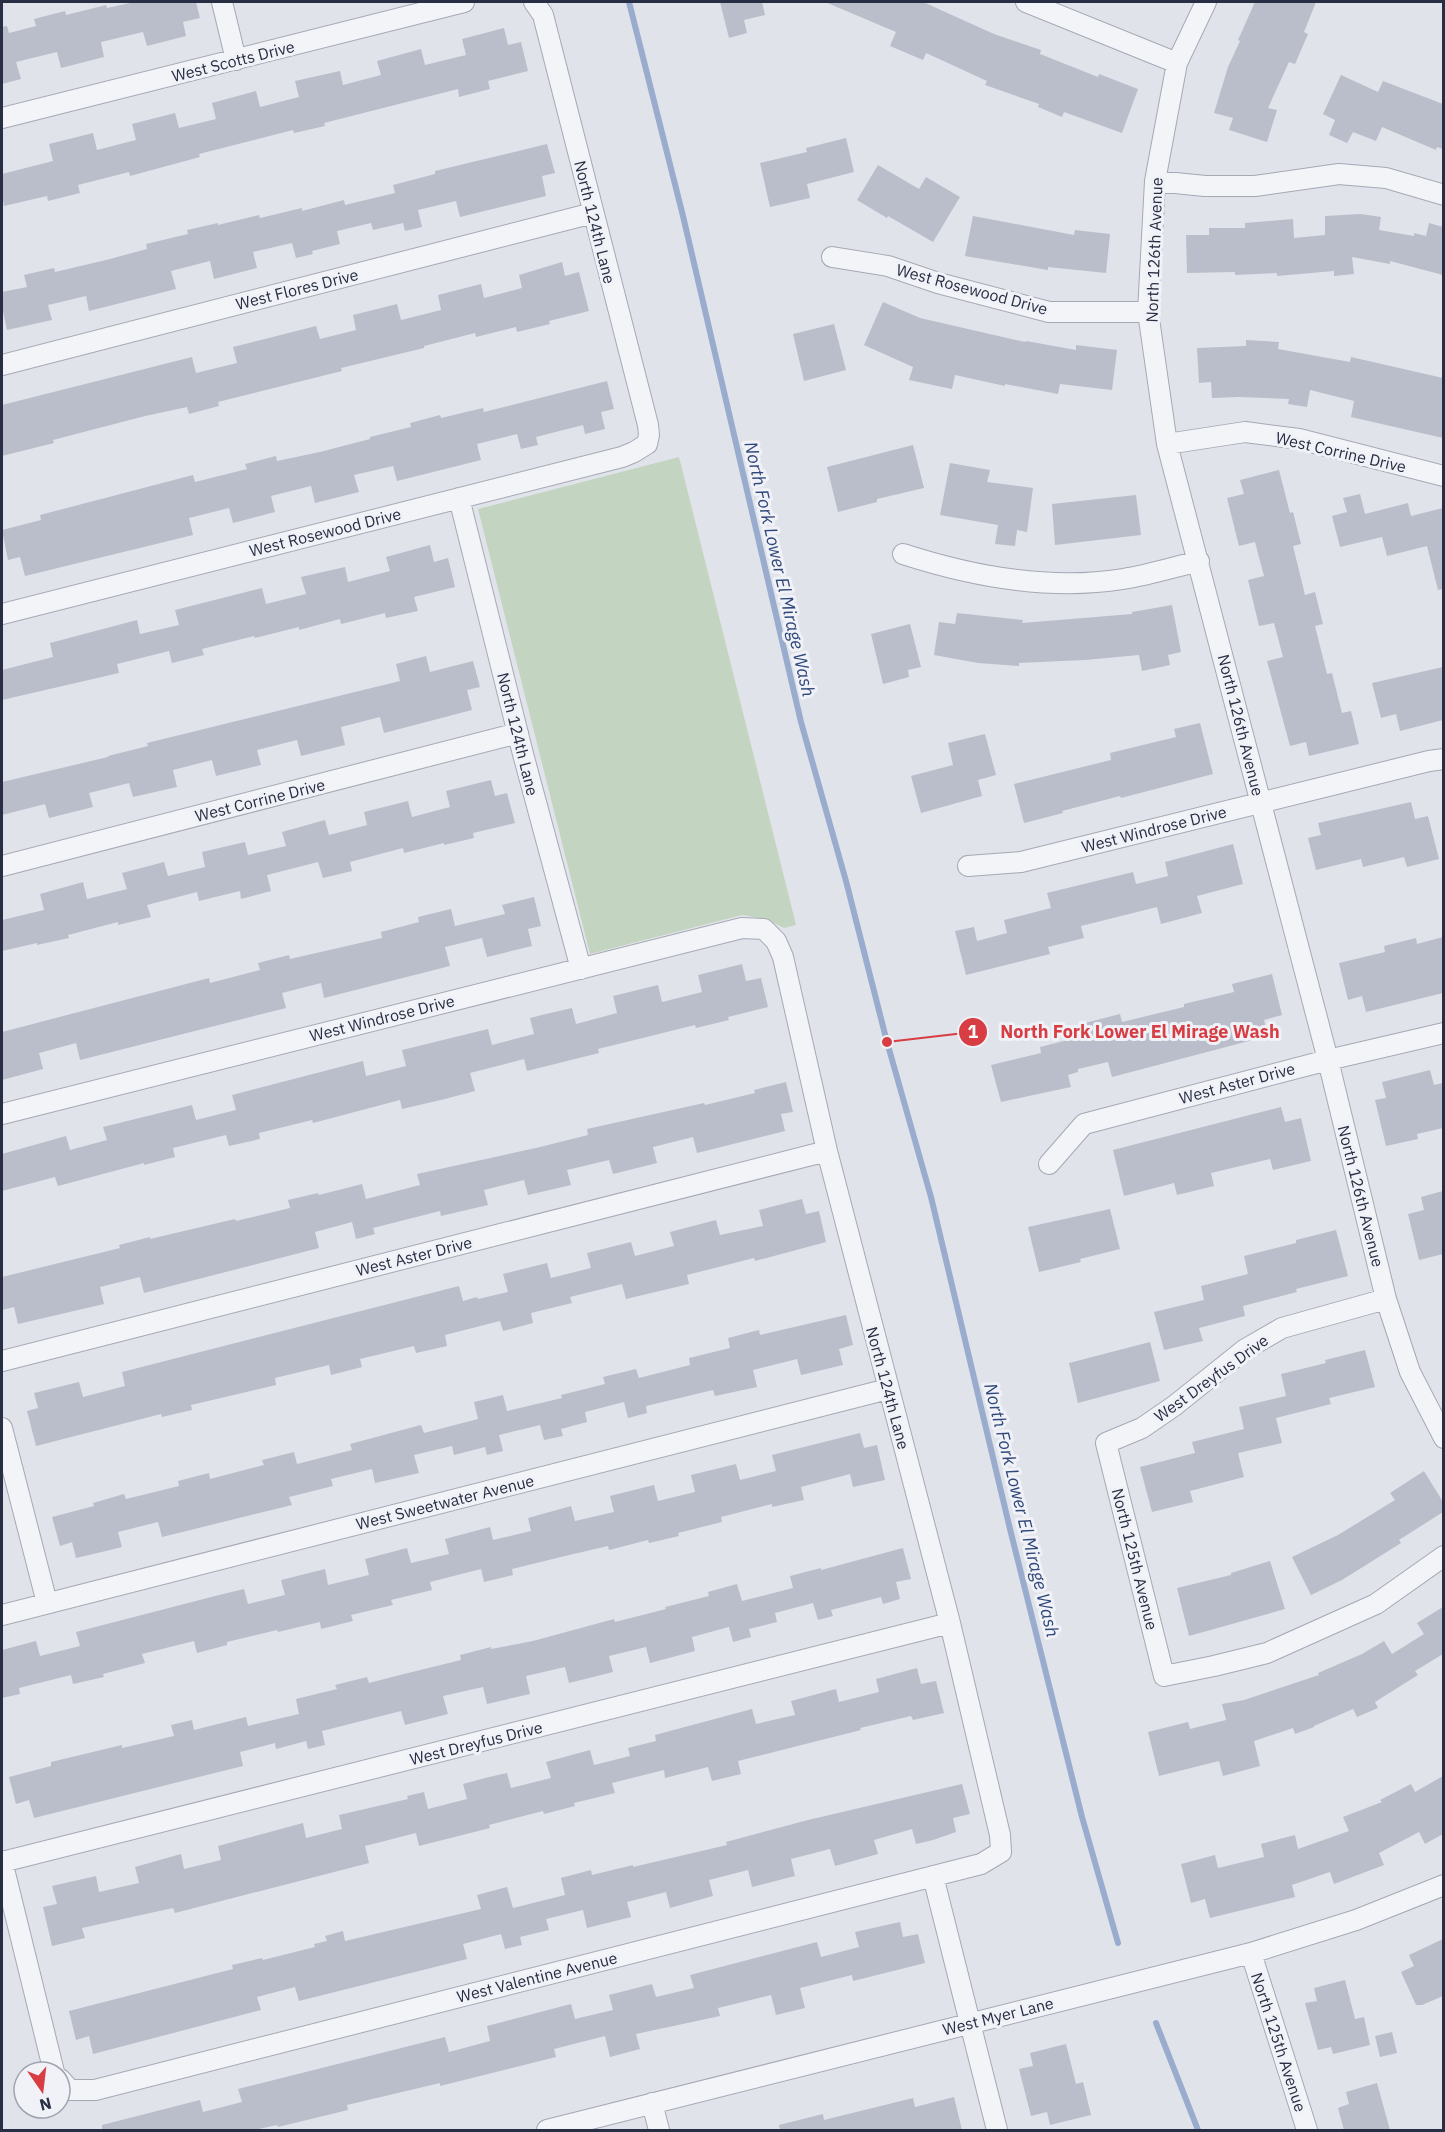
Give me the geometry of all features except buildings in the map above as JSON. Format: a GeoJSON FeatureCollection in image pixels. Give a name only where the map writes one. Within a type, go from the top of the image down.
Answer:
{"type":"FeatureCollection","features":[{"type":"Feature","properties":{"kind":"street"},"geometry":{"type":"LineString","coordinates":[[222,2],[236,60]]}},
{"type":"Feature","properties":{"kind":"street","name":"West Scotts Drive"},"geometry":{"type":"LineString","coordinates":[[2,118],[464,2]]}},
{"type":"Feature","properties":{"kind":"street","name":"North 124th Lane"},"geometry":{"type":"LineString","coordinates":[[534,2],[543,15],[648,425],[649,435],[646,444]]}},
{"type":"Feature","properties":{"kind":"street"},"geometry":{"type":"LineString","coordinates":[[1026,2],[1177,63]]}},
{"type":"Feature","properties":{"kind":"street","name":"North 126th Avenue"},"geometry":{"type":"LineString","coordinates":[[1206,2],[1177,63],[1155,181],[1148,312],[1167,444],[1328,1060],[1386,1299],[1410,1372],[1437,1411],[1443,1438]]}},
{"type":"Feature","properties":{"kind":"street"},"geometry":{"type":"LineString","coordinates":[[1155,181],[1205,186],[1255,186],[1339,174],[1386,178],[1443,195]]}},
{"type":"Feature","properties":{"kind":"street","name":"West Flores Drive"},"geometry":{"type":"LineString","coordinates":[[2,365],[593,213]]}},
{"type":"Feature","properties":{"kind":"street","name":"West Rosewood Drive"},"geometry":{"type":"LineString","coordinates":[[832,257],[888,266],[938,283],[1048,312],[1148,312]]}},
{"type":"Feature","properties":{"kind":"street","name":"West Corrine Drive"},"geometry":{"type":"LineString","coordinates":[[1167,444],[1245,432],[1256,433],[1299,439],[1443,477]]}},
{"type":"Feature","properties":{"kind":"street","name":"West Rosewood Drive"},"geometry":{"type":"LineString","coordinates":[[2,614],[622,457],[646,444]]}},
{"type":"Feature","properties":{"kind":"street","name":"North 124th Lane"},"geometry":{"type":"LineString","coordinates":[[459,498],[518,733],[581,969]]}},
{"type":"Feature","properties":{"kind":"street"},"geometry":{"type":"LineString","coordinates":[[903,554],[947,568],[995,578],[1062,584],[1124,579],[1199,561]]}},
{"type":"Feature","properties":{"kind":"street","name":"West Corrine Drive"},"geometry":{"type":"LineString","coordinates":[[2,866],[518,733]]}},
{"type":"Feature","properties":{"kind":"street","name":"West Windrose Drive"},"geometry":{"type":"LineString","coordinates":[[968,866],[1021,862],[1429,760],[1443,759]]}},
{"type":"Feature","properties":{"kind":"street","name":"West Windrose Drive"},"geometry":{"type":"LineString","coordinates":[[2,1114],[742,928],[764,929]]}},
{"type":"Feature","properties":{"kind":"street","name":"North 124th Lane"},"geometry":{"type":"LineString","coordinates":[[764,929],[776,941],[783,957],[827,1151],[950,1623],[1000,1835],[1001,1852]]}},
{"type":"Feature","properties":{"kind":"street","name":"West Aster Drive"},"geometry":{"type":"LineString","coordinates":[[1049,1164],[1084,1124],[1328,1060],[1443,1033]]}},
{"type":"Feature","properties":{"kind":"street","name":"West Aster Drive"},"geometry":{"type":"LineString","coordinates":[[2,1361],[827,1151]]}},
{"type":"Feature","properties":{"kind":"street","name":"West Dreyfus Drive"},"geometry":{"type":"LineString","coordinates":[[1106,1443],[1142,1428],[1174,1406],[1244,1350],[1282,1328],[1386,1299]]}},
{"type":"Feature","properties":{"kind":"street","name":"West Sweetwater Avenue"},"geometry":{"type":"LineString","coordinates":[[2,1615],[888,1389]]}},
{"type":"Feature","properties":{"kind":"street"},"geometry":{"type":"LineString","coordinates":[[2,1428],[47,1603]]}},
{"type":"Feature","properties":{"kind":"street","name":"North 125th Avenue"},"geometry":{"type":"LineString","coordinates":[[1106,1443],[1164,1676],[1267,1653],[1376,1604],[1443,1556]]}},
{"type":"Feature","properties":{"kind":"street","name":"West Dreyfus Drive"},"geometry":{"type":"LineString","coordinates":[[2,1862],[950,1623]]}},
{"type":"Feature","properties":{"kind":"street","name":"West Valentine Avenue"},"geometry":{"type":"LineString","coordinates":[[72,2086],[95,2090],[981,1864],[1001,1852]]}},
{"type":"Feature","properties":{"kind":"street"},"geometry":{"type":"LineString","coordinates":[[2,1862],[51,2060]]}},
{"type":"Feature","properties":{"kind":"street"},"geometry":{"type":"LineString","coordinates":[[933,1876],[998,2130]]}},
{"type":"Feature","properties":{"kind":"street","name":"West Myer Lane"},"geometry":{"type":"LineString","coordinates":[[547,2130],[1251,1953],[1356,1920],[1443,1884]]}},
{"type":"Feature","properties":{"kind":"street","name":"North 125th Avenue"},"geometry":{"type":"LineString","coordinates":[[1251,1953],[1307,2130]]}},
{"type":"Feature","properties":{"kind":"street"},"geometry":{"type":"LineString","coordinates":[[652,2103],[659,2130]]}},
{"type":"Feature","properties":{"kind":"green space"},"geometry":{"type":"Polygon","coordinates":[[[679,457],[796,925],[784,928],[766,919],[742,915],[590,954],[478,509],[679,457]]]}},
{"type":"Feature","properties":{"kind":"waterway","name":"North Fork Lower El Mirage Wash"},"geometry":{"type":"LineString","coordinates":[[629,2],[683,216],[801,722],[931,1197],[1010,1529],[1082,1817],[1118,1943]]}},
{"type":"Feature","properties":{"kind":"waterway","name":"North Fork Lower El Mirage Wash"},"geometry":{"type":"LineString","coordinates":[[1156,2023],[1198,2130]]}},
{"type":"Feature","properties":{"kind":"place","name":"North Fork Lower El Mirage Wash"},"geometry":{"type":"Point","coordinates":[887,1042]}}]}
